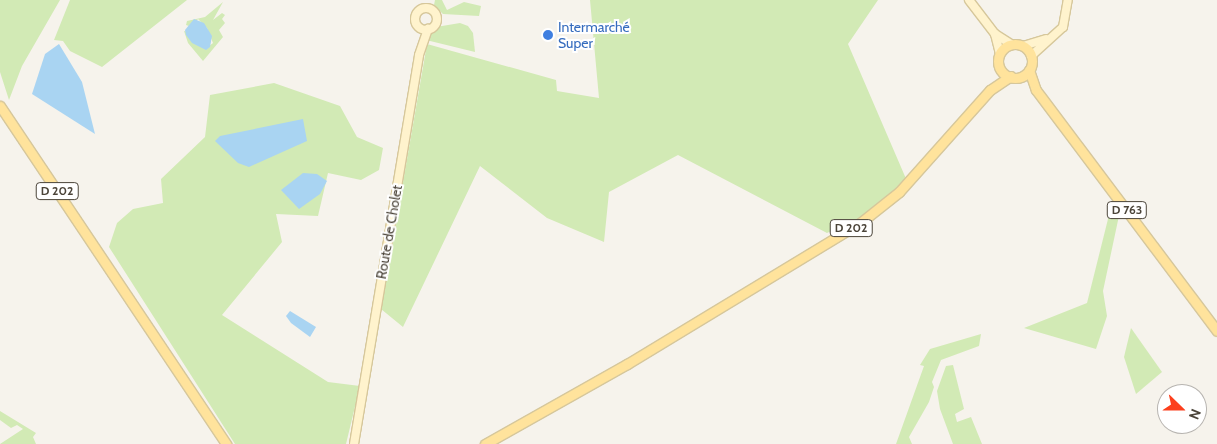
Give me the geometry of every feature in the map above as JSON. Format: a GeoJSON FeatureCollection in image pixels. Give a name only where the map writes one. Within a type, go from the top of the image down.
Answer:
{"type":"FeatureCollection","features":[{"type":"Feature","properties":{"kind":"main road"},"geometry":{"type":"LineString","coordinates":[[426,0],[415,18],[419,27],[428,29],[436,22],[431,0]]}},
{"type":"Feature","properties":{"kind":"main road"},"geometry":{"type":"LineString","coordinates":[[969,0],[995,34],[1011,44],[1023,46],[1050,37]]}},
{"type":"Feature","properties":{"kind":"main road"},"geometry":{"type":"LineString","coordinates":[[995,34],[1000,54],[1000,66],[1014,77],[1029,70],[1031,56],[1067,18],[1068,0]]}},
{"type":"Feature","properties":{"kind":"main road"},"geometry":{"type":"LineString","coordinates":[[422,8],[432,10]]}},
{"type":"Feature","properties":{"kind":"main road","name":"Route de Cholet"},"geometry":{"type":"LineString","coordinates":[[419,27],[419,56]]}},
{"type":"Feature","properties":{"kind":"main road","name":"Route de Cholet"},"geometry":{"type":"LineString","coordinates":[[354,444],[419,56],[428,29]]}},
{"type":"Feature","properties":{"kind":"main road"},"geometry":{"type":"LineString","coordinates":[[1000,54],[1011,44]]}},
{"type":"Feature","properties":{"kind":"main road"},"geometry":{"type":"LineString","coordinates":[[1023,46],[1031,56]]}},
{"type":"Feature","properties":{"kind":"main road","name":"D 202"},"geometry":{"type":"LineString","coordinates":[[485,444],[567,396],[607,369],[682,329],[881,208],[918,173],[990,90],[1000,66]]}},
{"type":"Feature","properties":{"kind":"main road","name":"D 763"},"geometry":{"type":"LineString","coordinates":[[1029,70],[1036,90],[1217,331]]}},
{"type":"Feature","properties":{"kind":"main road","name":"D 202"},"geometry":{"type":"LineString","coordinates":[[990,90],[1014,77]]}},
{"type":"Feature","properties":{"kind":"main road","name":"D 763"},"geometry":{"type":"LineString","coordinates":[[1014,77],[1036,90]]}},
{"type":"Feature","properties":{"kind":"main road","name":"D 202"},"geometry":{"type":"LineString","coordinates":[[0,106],[226,444]]}},
{"type":"Feature","properties":{"kind":"green space"},"geometry":{"type":"Polygon","coordinates":[[[0,0],[60,0],[22,66],[9,100],[0,72],[0,0]]]}},
{"type":"Feature","properties":{"kind":"green space"},"geometry":{"type":"Polygon","coordinates":[[[70,0],[187,0],[102,67],[70,51],[63,41],[54,40],[70,0]]]}},
{"type":"Feature","properties":{"kind":"green space"},"geometry":{"type":"Polygon","coordinates":[[[435,0],[442,0],[447,10],[464,2],[481,6],[479,16],[443,14],[434,5],[435,0]]]}},
{"type":"Feature","properties":{"kind":"green space"},"geometry":{"type":"Polygon","coordinates":[[[590,0],[878,0],[848,44],[907,181],[878,210],[827,233],[678,155],[609,192],[604,242],[547,218],[480,166],[403,327],[381,309],[427,44],[556,80],[557,91],[599,98],[590,0]]]}},
{"type":"Feature","properties":{"kind":"green space"},"geometry":{"type":"Polygon","coordinates":[[[223,2],[213,20],[222,13],[225,15],[222,19],[225,23],[219,30],[223,37],[203,61],[188,43],[184,31],[189,32],[205,49],[213,43],[207,28],[198,19],[192,27],[186,25],[187,21],[205,17],[223,2]]]}},
{"type":"Feature","properties":{"kind":"green space"},"geometry":{"type":"Polygon","coordinates":[[[460,23],[468,26],[473,33],[475,52],[426,40],[436,27],[460,23]]]}},
{"type":"Feature","properties":{"kind":"green space"},"geometry":{"type":"Polygon","coordinates":[[[274,83],[340,106],[357,137],[383,148],[379,170],[361,180],[328,173],[318,216],[276,214],[282,242],[222,315],[328,382],[360,386],[346,444],[235,444],[109,247],[117,223],[133,209],[163,203],[161,179],[205,137],[210,95],[274,83]]]}},
{"type":"Feature","properties":{"kind":"green space"},"geometry":{"type":"Polygon","coordinates":[[[1112,203],[1120,211],[1103,291],[1107,316],[1096,349],[1024,328],[1087,303],[1112,203]]]}},
{"type":"Feature","properties":{"kind":"green space"},"geometry":{"type":"Polygon","coordinates":[[[1131,328],[1162,372],[1136,394],[1124,357],[1131,328]]]}},
{"type":"Feature","properties":{"kind":"green space"},"geometry":{"type":"Polygon","coordinates":[[[981,334],[979,346],[941,360],[932,382],[934,387],[929,402],[909,437],[912,444],[896,444],[924,366],[920,365],[930,349],[981,334]]]}},
{"type":"Feature","properties":{"kind":"green space"},"geometry":{"type":"Polygon","coordinates":[[[953,365],[964,409],[955,414],[957,422],[971,417],[982,444],[953,444],[940,409],[937,391],[946,366],[953,365]]]}},
{"type":"Feature","properties":{"kind":"green space"},"geometry":{"type":"Polygon","coordinates":[[[0,411],[36,433],[33,437],[36,444],[0,444],[23,429],[17,425],[11,428],[0,420],[0,411]]]}},
{"type":"Feature","properties":{"kind":"water"},"geometry":{"type":"Polygon","coordinates":[[[194,19],[204,23],[212,36],[210,47],[206,50],[192,43],[186,35],[185,30],[194,19]]]}},
{"type":"Feature","properties":{"kind":"water"},"geometry":{"type":"Polygon","coordinates":[[[59,44],[82,82],[95,134],[32,94],[45,54],[59,44]]]}},
{"type":"Feature","properties":{"kind":"water"},"geometry":{"type":"Polygon","coordinates":[[[303,119],[307,141],[249,167],[238,163],[215,141],[220,136],[303,119]]]}},
{"type":"Feature","properties":{"kind":"water"},"geometry":{"type":"Polygon","coordinates":[[[303,173],[317,174],[327,181],[320,194],[299,209],[281,190],[303,173]]]}},
{"type":"Feature","properties":{"kind":"water"},"geometry":{"type":"Polygon","coordinates":[[[290,311],[316,327],[310,337],[291,323],[286,316],[290,311]]]}},
{"type":"Feature","properties":{"kind":"place","name":"Intermarché Super"},"geometry":{"type":"Point","coordinates":[548,35]}}]}
